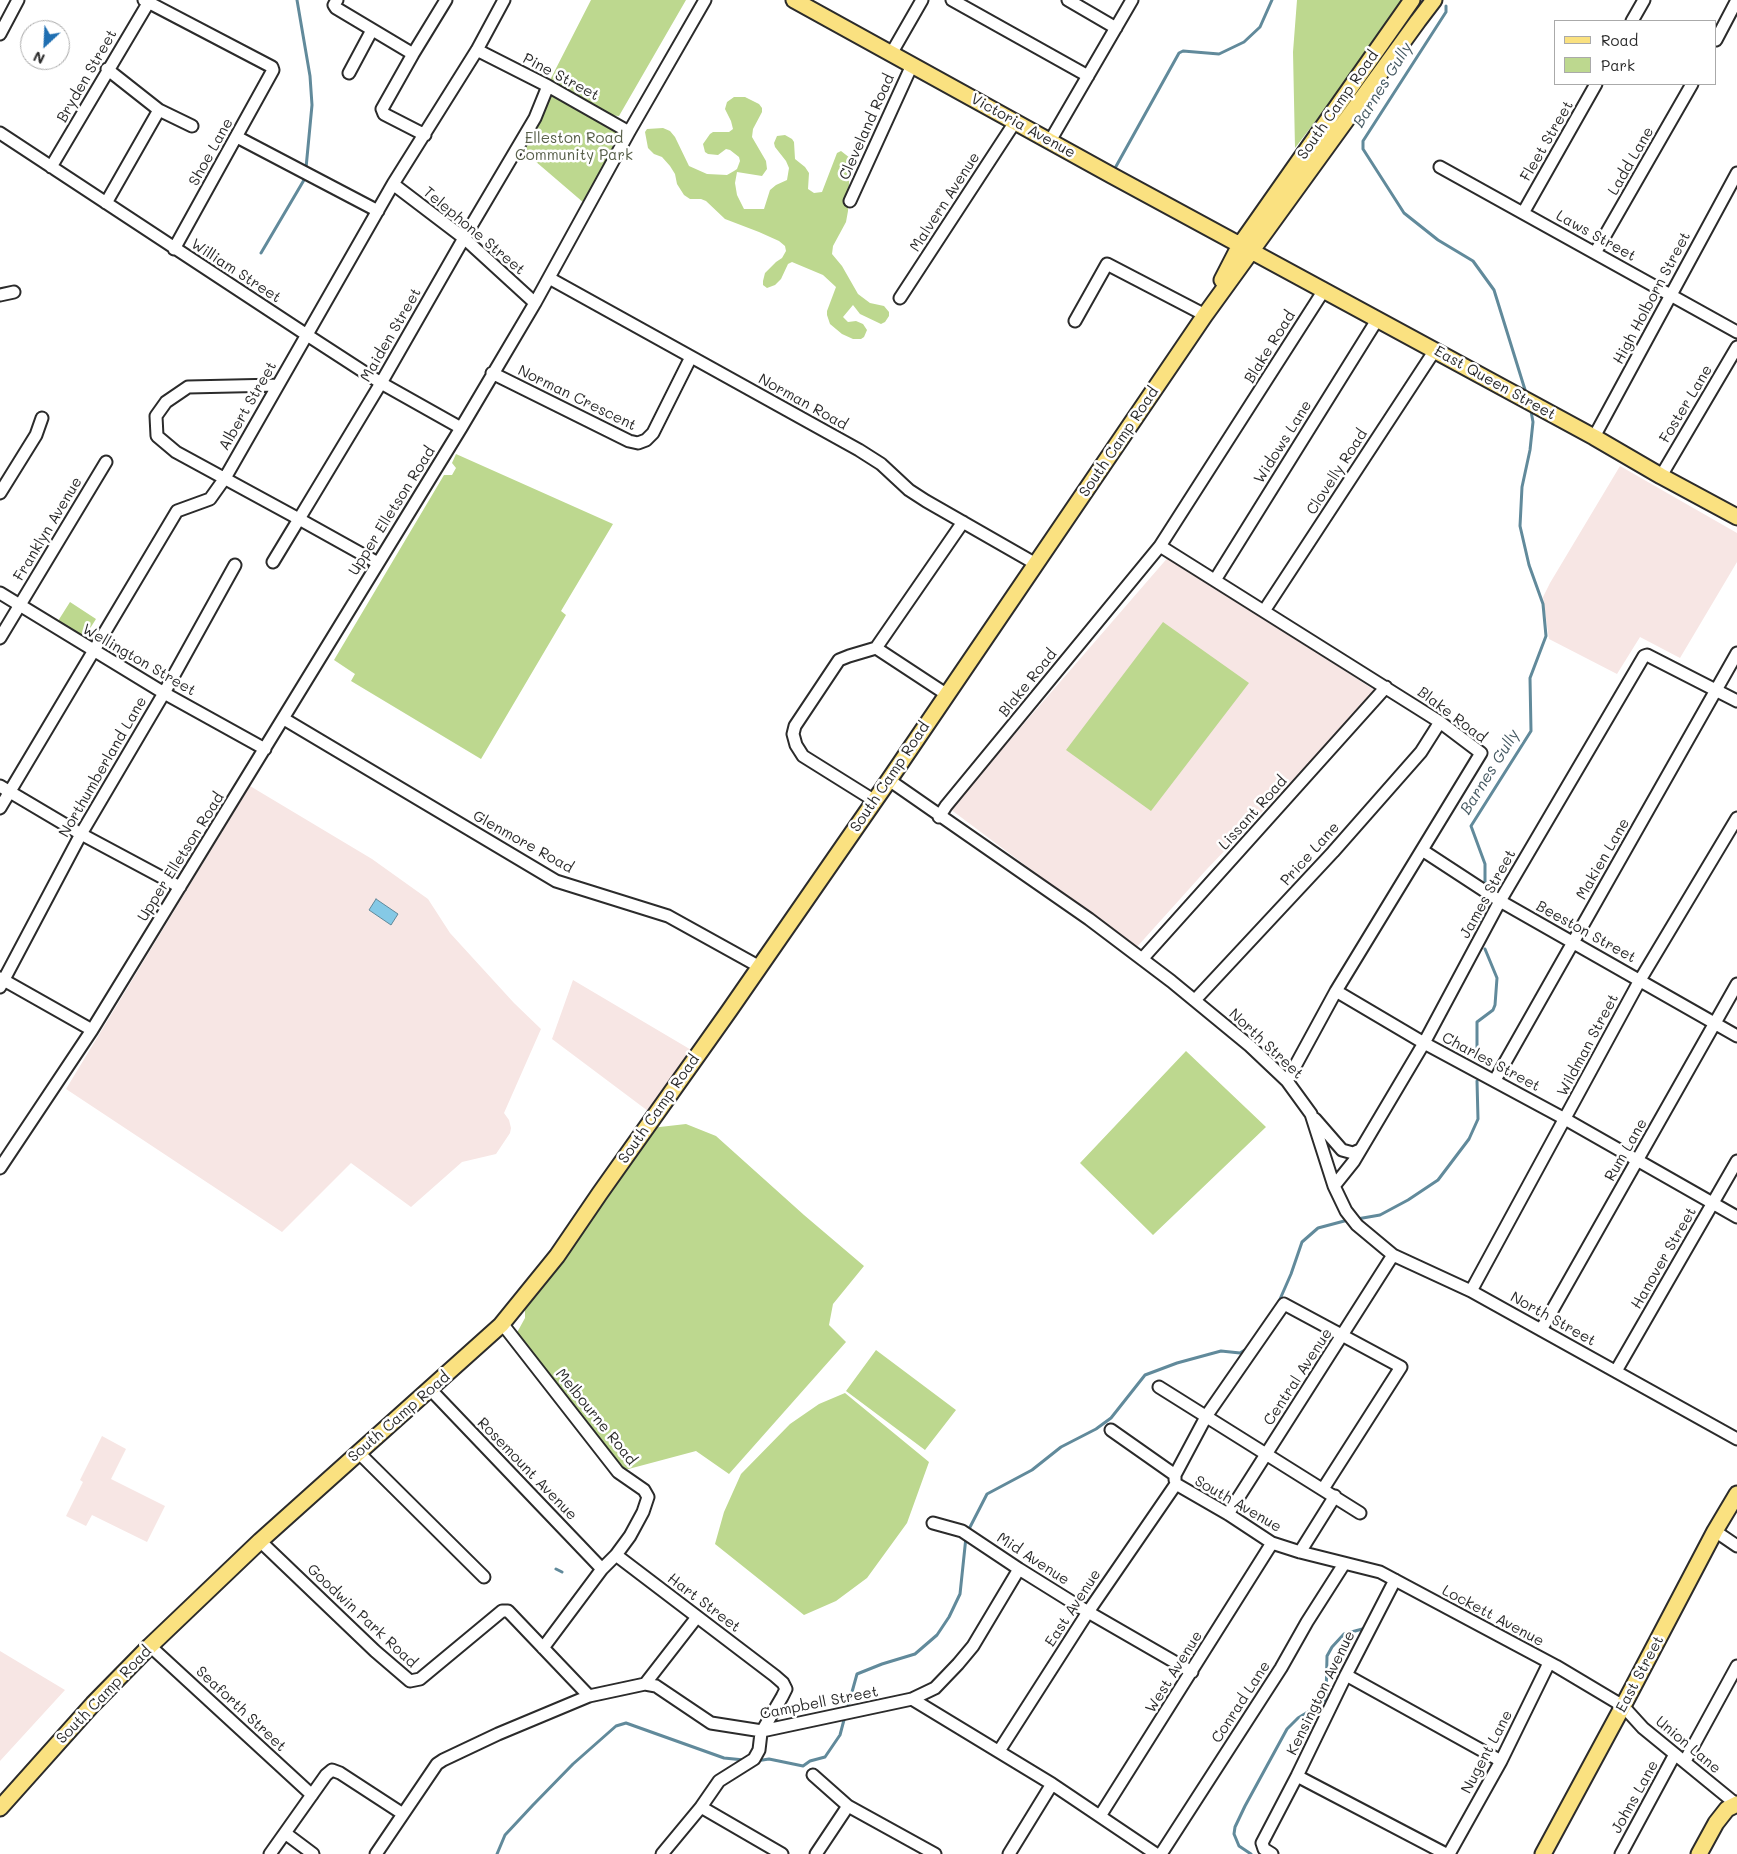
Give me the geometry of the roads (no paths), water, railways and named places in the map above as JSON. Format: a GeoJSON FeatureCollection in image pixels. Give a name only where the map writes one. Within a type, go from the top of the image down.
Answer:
{"type":"FeatureCollection","features":[{"type":"Feature","properties":{"kind":"main road","name":"Victoria Avenue"},"geometry":{"type":"LineString","coordinates":[[794,0],[1246,248]]}},
{"type":"Feature","properties":{"kind":"main road","name":"South Camp Road"},"geometry":{"type":"LineString","coordinates":[[0,1808],[93,1704],[150,1646],[260,1541],[501,1325],[557,1256],[875,801],[1205,315],[1246,248],[1412,0]]}},
{"type":"Feature","properties":{"kind":"main road","name":"South Camp Road"},"geometry":{"type":"LineString","coordinates":[[1246,248],[1434,0]]}},
{"type":"Feature","properties":{"kind":"main road","name":"East Queen Street"},"geometry":{"type":"LineString","coordinates":[[1246,248],[1594,437],[1661,476],[1735,512]]}},
{"type":"Feature","properties":{"kind":"main road","name":"East Street"},"geometry":{"type":"LineString","coordinates":[[1543,1854],[1715,1531],[1737,1494]]}},
{"type":"Feature","properties":{"kind":"main road"},"geometry":{"type":"LineString","coordinates":[[1699,1854],[1716,1823],[1727,1809],[1736,1804]]}},
{"type":"Feature","properties":{"kind":"street"},"geometry":{"type":"LineString","coordinates":[[0,34],[18,0]]}},
{"type":"Feature","properties":{"kind":"street"},"geometry":{"type":"LineString","coordinates":[[426,135],[382,112],[412,54],[446,0]]}},
{"type":"Feature","properties":{"kind":"street","name":"Albert Street"},"geometry":{"type":"LineString","coordinates":[[0,808],[4,789],[94,652],[177,512],[210,499],[225,478],[393,184],[426,135],[477,50],[504,0]]}},
{"type":"Feature","properties":{"kind":"street","name":"Upper Elletson Road"},"geometry":{"type":"LineString","coordinates":[[0,1168],[92,1030],[461,428],[535,303],[629,132],[705,0]]}},
{"type":"Feature","properties":{"kind":"street"},"geometry":{"type":"LineString","coordinates":[[891,54],[922,0]]}},
{"type":"Feature","properties":{"kind":"street"},"geometry":{"type":"LineString","coordinates":[[952,0],[1088,76]]}},
{"type":"Feature","properties":{"kind":"street"},"geometry":{"type":"LineString","coordinates":[[1068,0],[1116,28]]}},
{"type":"Feature","properties":{"kind":"street"},"geometry":{"type":"LineString","coordinates":[[1050,141],[1132,0]]}},
{"type":"Feature","properties":{"kind":"street"},"geometry":{"type":"LineString","coordinates":[[1633,20],[1644,0]]}},
{"type":"Feature","properties":{"kind":"street"},"geometry":{"type":"LineString","coordinates":[[1717,38],[1737,0]]}},
{"type":"Feature","properties":{"kind":"street","name":"Bryden Street"},"geometry":{"type":"LineString","coordinates":[[51,167],[147,1]]}},
{"type":"Feature","properties":{"kind":"street","name":"Shoe Lane"},"geometry":{"type":"LineString","coordinates":[[147,1],[272,67],[273,70],[174,249]]}},
{"type":"Feature","properties":{"kind":"street"},"geometry":{"type":"LineString","coordinates":[[336,3],[336,8],[412,54]]}},
{"type":"Feature","properties":{"kind":"street"},"geometry":{"type":"LineString","coordinates":[[349,74],[372,30]]}},
{"type":"Feature","properties":{"kind":"street","name":"Pine Street"},"geometry":{"type":"LineString","coordinates":[[477,50],[548,86],[629,132]]}},
{"type":"Feature","properties":{"kind":"street","name":"Cleveland Road"},"geometry":{"type":"LineString","coordinates":[[850,201],[912,65]]}},
{"type":"Feature","properties":{"kind":"street"},"geometry":{"type":"LineString","coordinates":[[107,69],[159,110],[192,126]]}},
{"type":"Feature","properties":{"kind":"street","name":"Fleet Street"},"geometry":{"type":"LineString","coordinates":[[1523,213],[1595,85]]}},
{"type":"Feature","properties":{"kind":"street","name":"Ladd Lane"},"geometry":{"type":"LineString","coordinates":[[1595,253],[1691,85]]}},
{"type":"Feature","properties":{"kind":"street","name":"Maiden Street"},"geometry":{"type":"LineString","coordinates":[[273,562],[381,383],[535,118],[548,86]]}},
{"type":"Feature","properties":{"kind":"street"},"geometry":{"type":"LineString","coordinates":[[106,202],[159,110]]}},
{"type":"Feature","properties":{"kind":"street","name":"Malvern Avenue"},"geometry":{"type":"LineString","coordinates":[[900,298],[1015,122]]}},
{"type":"Feature","properties":{"kind":"street","name":"William Street"},"geometry":{"type":"LineString","coordinates":[[0,133],[174,249],[381,383],[461,428]]}},
{"type":"Feature","properties":{"kind":"street"},"geometry":{"type":"LineString","coordinates":[[237,137],[378,211]]}},
{"type":"Feature","properties":{"kind":"street","name":"Laws Street"},"geometry":{"type":"LineString","coordinates":[[1440,167],[1737,332]]}},
{"type":"Feature","properties":{"kind":"street","name":"High Holborn Street"},"geometry":{"type":"LineString","coordinates":[[1594,437],[1737,173]]}},
{"type":"Feature","properties":{"kind":"street","name":"Telephone Street"},"geometry":{"type":"LineString","coordinates":[[393,184],[464,238],[535,303]]}},
{"type":"Feature","properties":{"kind":"street"},"geometry":{"type":"LineString","coordinates":[[1075,321],[1107,264],[1205,315]]}},
{"type":"Feature","properties":{"kind":"street","name":"Norman Road"},"geometry":{"type":"LineString","coordinates":[[549,278],[859,450],[882,464],[909,490],[1036,564]]}},
{"type":"Feature","properties":{"kind":"street","name":"Blake Road"},"geometry":{"type":"LineString","coordinates":[[940,817],[946,806],[1160,546],[1324,290]]}},
{"type":"Feature","properties":{"kind":"street"},"geometry":{"type":"LineString","coordinates":[[0,295],[14,292]]}},
{"type":"Feature","properties":{"kind":"street","name":"Widows Lane"},"geometry":{"type":"LineString","coordinates":[[1215,580],[1377,320]]}},
{"type":"Feature","properties":{"kind":"street","name":"Foster Lane"},"geometry":{"type":"LineString","coordinates":[[1661,476],[1737,347]]}},
{"type":"Feature","properties":{"kind":"street","name":"Clovelly Road"},"geometry":{"type":"LineString","coordinates":[[1264,611],[1435,350]]}},
{"type":"Feature","properties":{"kind":"street","name":"Norman Crescent"},"geometry":{"type":"LineString","coordinates":[[492,373],[629,441],[638,443],[646,440],[653,432],[691,357]]}},
{"type":"Feature","properties":{"kind":"street"},"geometry":{"type":"LineString","coordinates":[[278,385],[188,388],[166,402],[156,416],[157,436],[176,452],[378,563]]}},
{"type":"Feature","properties":{"kind":"street"},"geometry":{"type":"LineString","coordinates":[[0,493],[36,436],[42,418]]}},
{"type":"Feature","properties":{"kind":"street","name":"Franklyn Avenue"},"geometry":{"type":"LineString","coordinates":[[0,638],[106,462]]}},
{"type":"Feature","properties":{"kind":"street"},"geometry":{"type":"LineString","coordinates":[[875,801],[803,756],[796,745],[793,734],[794,726],[840,660],[876,648],[963,522]]}},
{"type":"Feature","properties":{"kind":"street","name":"Blake Road"},"geometry":{"type":"LineString","coordinates":[[1160,546],[1440,722],[1482,755],[1336,992],[1287,1081]]}},
{"type":"Feature","properties":{"kind":"street","name":"Northumberland Lane"},"geometry":{"type":"LineString","coordinates":[[1,982],[80,834],[164,693],[235,565]]}},
{"type":"Feature","properties":{"kind":"street","name":"Wellington Street"},"geometry":{"type":"LineString","coordinates":[[0,593],[94,652],[265,749]]}},
{"type":"Feature","properties":{"kind":"street"},"geometry":{"type":"LineString","coordinates":[[876,648],[946,694]]}},
{"type":"Feature","properties":{"kind":"street","name":"Makien Lane"},"geometry":{"type":"LineString","coordinates":[[1495,1080],[1737,653]]}},
{"type":"Feature","properties":{"kind":"street","name":"James Street"},"geometry":{"type":"LineString","coordinates":[[1334,1186],[1360,1150],[1424,1043],[1500,901],[1646,656],[1717,690]]}},
{"type":"Feature","properties":{"kind":"street","name":"Lissant Road"},"geometry":{"type":"LineString","coordinates":[[1142,959],[1386,687]]}},
{"type":"Feature","properties":{"kind":"street"},"geometry":{"type":"LineString","coordinates":[[1717,690],[1737,701]]}},
{"type":"Feature","properties":{"kind":"street","name":"Glenmore Road"},"geometry":{"type":"LineString","coordinates":[[284,719],[556,881],[668,916],[760,966]]}},
{"type":"Feature","properties":{"kind":"street","name":"Price Lane"},"geometry":{"type":"LineString","coordinates":[[1195,1000],[1333,852],[1421,752],[1440,722]]}},
{"type":"Feature","properties":{"kind":"street","name":"North Street"},"geometry":{"type":"LineString","coordinates":[[889,780],[1089,919],[1195,1000],[1250,1046],[1287,1081],[1311,1114],[1334,1186],[1346,1211],[1357,1225],[1394,1256],[1471,1291],[1737,1439]]}},
{"type":"Feature","properties":{"kind":"street"},"geometry":{"type":"LineString","coordinates":[[4,789],[80,834],[180,887]]}},
{"type":"Feature","properties":{"kind":"street","name":"Wildman Street"},"geometry":{"type":"LineString","coordinates":[[1471,1291],[1640,980],[1737,818]]}},
{"type":"Feature","properties":{"kind":"street","name":"Beeston Street"},"geometry":{"type":"LineString","coordinates":[[1422,850],[1500,901],[1737,1036]]}},
{"type":"Feature","properties":{"kind":"street"},"geometry":{"type":"LineString","coordinates":[[1,982],[92,1030]]}},
{"type":"Feature","properties":{"kind":"street","name":"Rum Lane"},"geometry":{"type":"LineString","coordinates":[[1541,1330],[1737,984]]}},
{"type":"Feature","properties":{"kind":"street","name":"Charles Street"},"geometry":{"type":"LineString","coordinates":[[1336,992],[1424,1043],[1495,1080],[1638,1160],[1737,1218]]}},
{"type":"Feature","properties":{"kind":"street"},"geometry":{"type":"LineString","coordinates":[[1311,1114],[1342,1150],[1353,1153],[1360,1150]]}},
{"type":"Feature","properties":{"kind":"street","name":"Hanover Street"},"geometry":{"type":"LineString","coordinates":[[1616,1370],[1737,1161]]}},
{"type":"Feature","properties":{"kind":"street","name":"Central Avenue"},"geometry":{"type":"LineString","coordinates":[[1228,1514],[1394,1256]]}},
{"type":"Feature","properties":{"kind":"street","name":"East Avenue"},"geometry":{"type":"LineString","coordinates":[[999,1751],[1175,1480],[1207,1415],[1284,1304],[1342,1336]]}},
{"type":"Feature","properties":{"kind":"street","name":"Melbourne Road"},"geometry":{"type":"LineString","coordinates":[[501,1325],[504,1326],[618,1472],[644,1490],[648,1497],[643,1512],[630,1536],[616,1555],[602,1569],[543,1648]]}},
{"type":"Feature","properties":{"kind":"street"},"geometry":{"type":"LineString","coordinates":[[1323,1489],[1401,1367],[1342,1336]]}},
{"type":"Feature","properties":{"kind":"street"},"geometry":{"type":"LineString","coordinates":[[1159,1387],[1207,1415],[1360,1513]]}},
{"type":"Feature","properties":{"kind":"street","name":"Rosemount Avenue"},"geometry":{"type":"LineString","coordinates":[[430,1389],[602,1569]]}},
{"type":"Feature","properties":{"kind":"street","name":"South Avenue"},"geometry":{"type":"LineString","coordinates":[[1111,1430],[1175,1480],[1272,1543],[1344,1564]]}},
{"type":"Feature","properties":{"kind":"street"},"geometry":{"type":"LineString","coordinates":[[358,1452],[484,1577]]}},
{"type":"Feature","properties":{"kind":"street"},"geometry":{"type":"LineString","coordinates":[[1300,1552],[1335,1496]]}},
{"type":"Feature","properties":{"kind":"street","name":"Mid Avenue"},"geometry":{"type":"LineString","coordinates":[[933,1524],[962,1531],[1088,1612],[1192,1672]]}},
{"type":"Feature","properties":{"kind":"street"},"geometry":{"type":"LineString","coordinates":[[1715,1531],[1737,1546]]}},
{"type":"Feature","properties":{"kind":"street","name":"Goodwin Park Road"},"geometry":{"type":"LineString","coordinates":[[260,1541],[410,1682],[420,1680],[502,1611],[508,1611],[543,1648]]}},
{"type":"Feature","properties":{"kind":"street","name":"West Avenue"},"geometry":{"type":"LineString","coordinates":[[1100,1816],[1272,1543]]}},
{"type":"Feature","properties":{"kind":"street","name":"Hart Street"},"geometry":{"type":"LineString","coordinates":[[616,1555],[783,1683],[786,1689],[762,1731]]}},
{"type":"Feature","properties":{"kind":"street","name":"Lockett Avenue"},"geometry":{"type":"LineString","coordinates":[[1344,1564],[1380,1572],[1549,1663],[1623,1706]]}},
{"type":"Feature","properties":{"kind":"street","name":"Conrad Lane"},"geometry":{"type":"LineString","coordinates":[[1161,1854],[1281,1668],[1307,1622],[1344,1564]]}},
{"type":"Feature","properties":{"kind":"street","name":"Campbell Street"},"geometry":{"type":"LineString","coordinates":[[645,1684],[656,1686],[711,1723],[762,1731],[912,1699],[935,1688],[958,1664],[972,1646],[1019,1569]]}},
{"type":"Feature","properties":{"kind":"street","name":"Kensington Avenue"},"geometry":{"type":"LineString","coordinates":[[1395,1580],[1297,1776],[1448,1854]]}},
{"type":"Feature","properties":{"kind":"street"},"geometry":{"type":"LineString","coordinates":[[376,1854],[437,1764],[498,1734],[589,1696],[645,1684],[697,1616]]}},
{"type":"Feature","properties":{"kind":"street","name":"Seaforth Street"},"geometry":{"type":"LineString","coordinates":[[150,1646],[312,1795]]}},
{"type":"Feature","properties":{"kind":"street"},"geometry":{"type":"LineString","coordinates":[[543,1648],[589,1696]]}},
{"type":"Feature","properties":{"kind":"street","name":"Nugent Lane"},"geometry":{"type":"LineString","coordinates":[[1448,1854],[1501,1760],[1549,1663]]}},
{"type":"Feature","properties":{"kind":"street","name":"Johns Lane"},"geometry":{"type":"LineString","coordinates":[[1621,1854],[1737,1666]]}},
{"type":"Feature","properties":{"kind":"street"},"geometry":{"type":"LineString","coordinates":[[1346,1675],[1501,1760]]}},
{"type":"Feature","properties":{"kind":"street"},"geometry":{"type":"LineString","coordinates":[[912,1699],[1052,1784],[1156,1854]]}},
{"type":"Feature","properties":{"kind":"street","name":"Union Lane"},"geometry":{"type":"LineString","coordinates":[[1623,1706],[1643,1728],[1736,1804]]}},
{"type":"Feature","properties":{"kind":"street"},"geometry":{"type":"LineString","coordinates":[[662,1854],[701,1807],[719,1781],[750,1762],[759,1750],[762,1731]]}},
{"type":"Feature","properties":{"kind":"street"},"geometry":{"type":"LineString","coordinates":[[270,1854],[332,1770],[340,1773],[403,1814]]}},
{"type":"Feature","properties":{"kind":"street"},"geometry":{"type":"LineString","coordinates":[[813,1775],[848,1806],[935,1854]]}},
{"type":"Feature","properties":{"kind":"street"},"geometry":{"type":"LineString","coordinates":[[1272,1854],[1264,1849],[1262,1844],[1297,1776]]}},
{"type":"Feature","properties":{"kind":"street"},"geometry":{"type":"LineString","coordinates":[[1009,1854],[1052,1784]]}},
{"type":"Feature","properties":{"kind":"street"},"geometry":{"type":"LineString","coordinates":[[816,1854],[848,1806]]}},
{"type":"Feature","properties":{"kind":"street"},"geometry":{"type":"LineString","coordinates":[[701,1807],[782,1854]]}},
{"type":"Feature","properties":{"kind":"street"},"geometry":{"type":"LineString","coordinates":[[285,1833],[313,1854]]}},
{"type":"Feature","properties":{"kind":"water"},"geometry":{"type":"Polygon","coordinates":[[[376,899],[398,914],[391,925],[369,910],[376,899]]]}},
{"type":"Feature","properties":{"kind":"waterway"},"geometry":{"type":"LineString","coordinates":[[297,0],[310,76],[312,105],[306,168]]}},
{"type":"Feature","properties":{"kind":"waterway"},"geometry":{"type":"LineString","coordinates":[[1114,170],[1179,53],[1183,51],[1219,54],[1244,42],[1260,27],[1272,0]]}},
{"type":"Feature","properties":{"kind":"waterway","name":"Barnes Gully"},"geometry":{"type":"LineString","coordinates":[[1446,6],[1446,12],[1363,141],[1363,149],[1404,213],[1438,240],[1473,261],[1494,290],[1526,393]]}},
{"type":"Feature","properties":{"kind":"waterway"},"geometry":{"type":"LineString","coordinates":[[261,253],[304,180]]}},
{"type":"Feature","properties":{"kind":"waterway","name":"Barnes Gully"},"geometry":{"type":"LineString","coordinates":[[1485,882],[1485,864],[1471,826],[1531,731],[1530,678],[1546,636],[1543,604],[1529,565],[1520,526],[1522,487],[1530,450],[1533,422],[1531,411]]}},
{"type":"Feature","properties":{"kind":"waterway","name":"Barnes Gully"},"geometry":{"type":"LineString","coordinates":[[1479,933],[1485,899]]}},
{"type":"Feature","properties":{"kind":"waterway"},"geometry":{"type":"LineString","coordinates":[[1477,1049],[1477,1022],[1493,1010],[1495,1005],[1497,978],[1485,949]]}},
{"type":"Feature","properties":{"kind":"waterway"},"geometry":{"type":"LineString","coordinates":[[1357,1219],[1380,1215],[1408,1200],[1438,1180],[1469,1139],[1478,1119],[1477,1081]]}},
{"type":"Feature","properties":{"kind":"waterway"},"geometry":{"type":"LineString","coordinates":[[1277,1306],[1302,1242],[1318,1228],[1348,1220]]}},
{"type":"Feature","properties":{"kind":"waterway"},"geometry":{"type":"LineString","coordinates":[[968,1531],[987,1494],[1032,1470],[1061,1447],[1096,1429],[1111,1418],[1145,1375],[1177,1363],[1221,1351],[1240,1353],[1248,1348]]}},
{"type":"Feature","properties":{"kind":"waterway"},"geometry":{"type":"LineString","coordinates":[[847,1710],[857,1674],[915,1654],[937,1635],[949,1617],[960,1594],[966,1537]]}},
{"type":"Feature","properties":{"kind":"waterway"},"geometry":{"type":"LineString","coordinates":[[556,1569],[562,1572]]}},
{"type":"Feature","properties":{"kind":"waterway"},"geometry":{"type":"LineString","coordinates":[[1251,1854],[1239,1846],[1234,1834],[1235,1827],[1245,1806],[1287,1729],[1298,1718],[1326,1699],[1327,1656],[1332,1647],[1344,1634],[1366,1628]]}},
{"type":"Feature","properties":{"kind":"waterway"},"geometry":{"type":"LineString","coordinates":[[756,1761],[769,1759],[803,1766],[810,1761],[825,1757],[840,1735],[845,1716]]}},
{"type":"Feature","properties":{"kind":"waterway"},"geometry":{"type":"LineString","coordinates":[[497,1854],[505,1835],[573,1764],[616,1726],[626,1723],[724,1758],[744,1760]]}},
{"type":"Feature","properties":{"kind":"park label","name":"Elleston Road Community Park"},"geometry":{"type":"Point","coordinates":[574,146]}}]}
